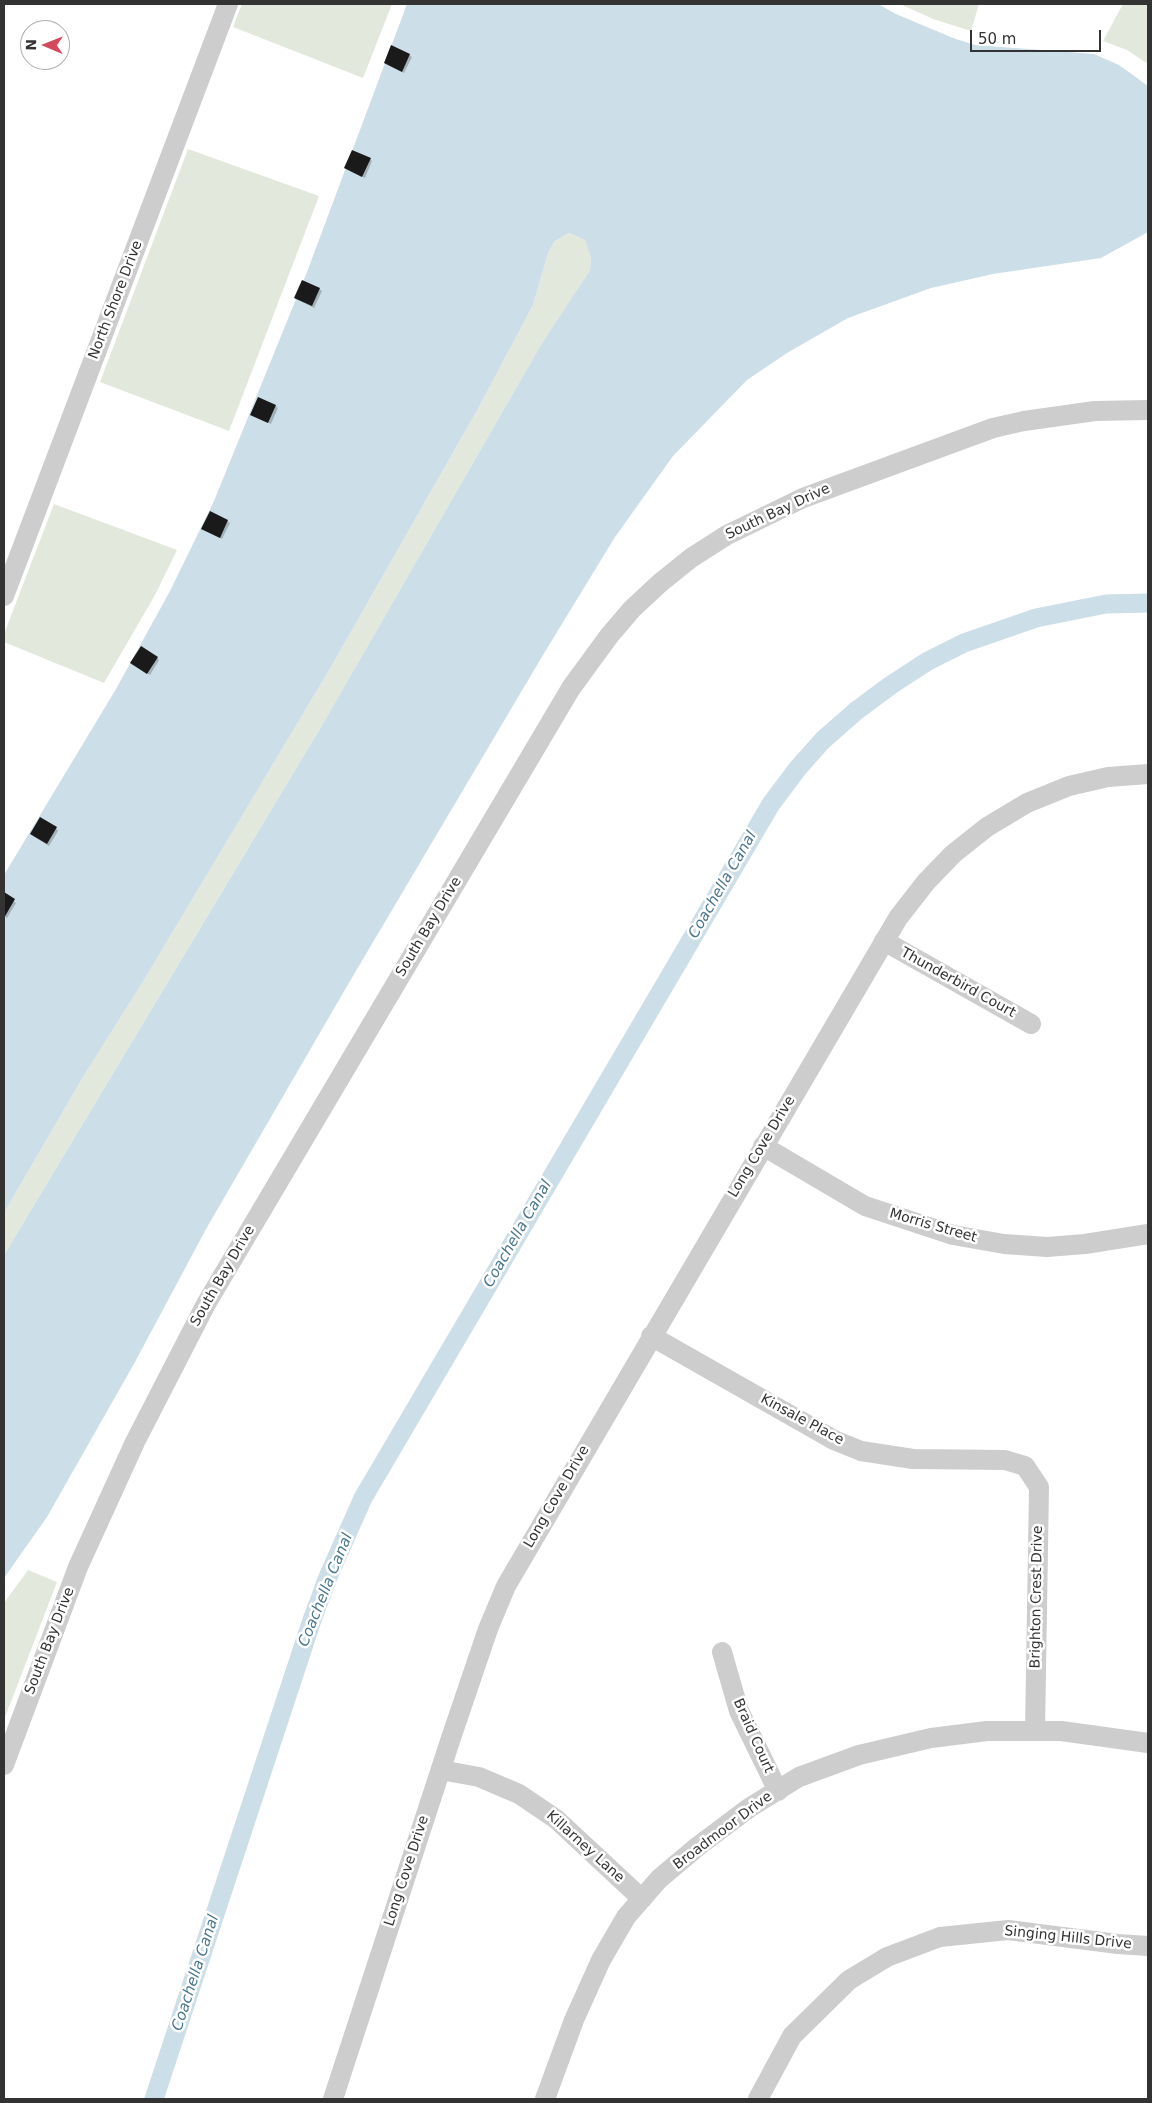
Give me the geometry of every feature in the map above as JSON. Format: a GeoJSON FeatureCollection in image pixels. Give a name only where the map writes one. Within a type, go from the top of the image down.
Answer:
{"type":"FeatureCollection","features":[{"type":"Feature","properties":{"kind":"street","name":"North Shore Drive"},"geometry":{"type":"LineString","coordinates":[[4,596],[228,4]]}},
{"type":"Feature","properties":{"kind":"street","name":"South Bay Drive"},"geometry":{"type":"LineString","coordinates":[[4,1765],[78,1568],[135,1442],[202,1312],[566,697],[590,660],[609,636],[646,596],[691,558],[727,535],[803,498],[993,428],[1024,420],[1096,411],[1148,410]]}},
{"type":"Feature","properties":{"kind":"street","name":"Long Cove Drive"},"geometry":{"type":"LineString","coordinates":[[333,2099],[488,1629],[506,1586],[898,918],[926,882],[953,854],[987,827],[1028,803],[1068,786],[1108,777],[1148,774]]}},
{"type":"Feature","properties":{"kind":"street","name":"Thunderbird Court"},"geometry":{"type":"LineString","coordinates":[[884,941],[1031,1024]]}},
{"type":"Feature","properties":{"kind":"street","name":"Morris Street"},"geometry":{"type":"LineString","coordinates":[[763,1146],[865,1206],[953,1235],[1004,1244],[1047,1247],[1085,1244],[1148,1234]]}},
{"type":"Feature","properties":{"kind":"street","name":"Kinsale Place"},"geometry":{"type":"LineString","coordinates":[[651,1336],[834,1440],[861,1450],[913,1460],[1005,1460],[1025,1466]]}},
{"type":"Feature","properties":{"kind":"street","name":"Brighton Crest Drive"},"geometry":{"type":"LineString","coordinates":[[1025,1466],[1039,1487],[1035,1731]]}},
{"type":"Feature","properties":{"kind":"street","name":"Braid Court"},"geometry":{"type":"LineString","coordinates":[[722,1652],[739,1711],[778,1790]]}},
{"type":"Feature","properties":{"kind":"street","name":"Broadmoor Drive"},"geometry":{"type":"LineString","coordinates":[[545,2099],[574,2020],[601,1960],[626,1917],[659,1879],[697,1847],[749,1808],[799,1777],[859,1756],[931,1738],[987,1732],[1060,1731],[1148,1743]]}},
{"type":"Feature","properties":{"kind":"street","name":"Killarney Lane"},"geometry":{"type":"LineString","coordinates":[[441,1770],[479,1777],[519,1794],[556,1818],[642,1899]]}},
{"type":"Feature","properties":{"kind":"street","name":"Singing Hills Drive"},"geometry":{"type":"LineString","coordinates":[[758,2099],[792,2036],[849,1980],[887,1957],[940,1937],[1008,1930],[1148,1946]]}},
{"type":"Feature","properties":{"kind":"shaded area"},"geometry":{"type":"Polygon","coordinates":[[[242,4],[392,4],[363,78],[233,27],[242,4]]]}},
{"type":"Feature","properties":{"kind":"shaded area"},"geometry":{"type":"Polygon","coordinates":[[[407,4],[878,4],[896,14],[953,38],[975,45],[1094,54],[1119,65],[1148,86],[1148,232],[1101,258],[993,274],[931,288],[848,318],[787,353],[747,380],[673,456],[615,537],[543,655],[206,1229],[135,1362],[47,1517],[4,1578],[4,1255],[321,727],[542,343],[590,270],[591,259],[585,240],[569,233],[555,241],[548,253],[533,305],[479,407],[331,667],[144,980],[83,1077],[4,1213],[4,875],[116,689],[170,591],[214,501],[307,272],[407,4]]]}},
{"type":"Feature","properties":{"kind":"shaded area"},"geometry":{"type":"Polygon","coordinates":[[[900,4],[979,4],[971,31],[933,19],[900,4]]]}},
{"type":"Feature","properties":{"kind":"shaded area"},"geometry":{"type":"Polygon","coordinates":[[[1123,4],[1148,4],[1148,64],[1127,50],[1103,41],[1123,4]]]}},
{"type":"Feature","properties":{"kind":"shaded area"},"geometry":{"type":"Polygon","coordinates":[[[188,149],[319,196],[229,431],[100,382],[188,149]]]}},
{"type":"Feature","properties":{"kind":"shaded area"},"geometry":{"type":"Polygon","coordinates":[[[569,233],[585,240],[591,259],[590,270],[542,343],[321,727],[4,1255],[4,1213],[83,1077],[144,980],[331,667],[479,407],[533,305],[548,253],[555,241],[569,233]]]}},
{"type":"Feature","properties":{"kind":"shaded area"},"geometry":{"type":"Polygon","coordinates":[[[54,504],[177,550],[155,595],[104,683],[4,642],[4,634],[54,504]]]}},
{"type":"Feature","properties":{"kind":"shaded area"},"geometry":{"type":"Polygon","coordinates":[[[28,1570],[57,1582],[4,1720],[4,1603],[28,1570]]]}},
{"type":"Feature","properties":{"kind":"building"},"geometry":{"type":"Polygon","coordinates":[[[391,45],[410,54],[402,72],[384,63],[391,45]]]}},
{"type":"Feature","properties":{"kind":"building"},"geometry":{"type":"Polygon","coordinates":[[[352,150],[371,158],[362,177],[344,168],[352,150]]]}},
{"type":"Feature","properties":{"kind":"building"},"geometry":{"type":"Polygon","coordinates":[[[302,280],[320,288],[312,306],[294,298],[302,280]]]}},
{"type":"Feature","properties":{"kind":"building"},"geometry":{"type":"Polygon","coordinates":[[[258,397],[276,405],[268,423],[250,415],[258,397]]]}},
{"type":"Feature","properties":{"kind":"building"},"geometry":{"type":"Polygon","coordinates":[[[210,511],[228,520],[220,538],[201,529],[210,511]]]}},
{"type":"Feature","properties":{"kind":"building"},"geometry":{"type":"Polygon","coordinates":[[[141,646],[158,657],[147,674],[130,663],[141,646]]]}},
{"type":"Feature","properties":{"kind":"building"},"geometry":{"type":"Polygon","coordinates":[[[40,817],[57,827],[47,844],[30,834],[40,817]]]}},
{"type":"Feature","properties":{"kind":"building"},"geometry":{"type":"Polygon","coordinates":[[[4,892],[15,899],[4,918],[4,892]]]}},
{"type":"Feature","properties":{"kind":"waterway","name":"Coachella Canal"},"geometry":{"type":"LineString","coordinates":[[154,2099],[312,1620],[328,1577],[363,1498],[771,804],[798,768],[823,740],[856,711],[928,661],[964,643],[1036,618],[1106,604],[1148,603]]}}]}
